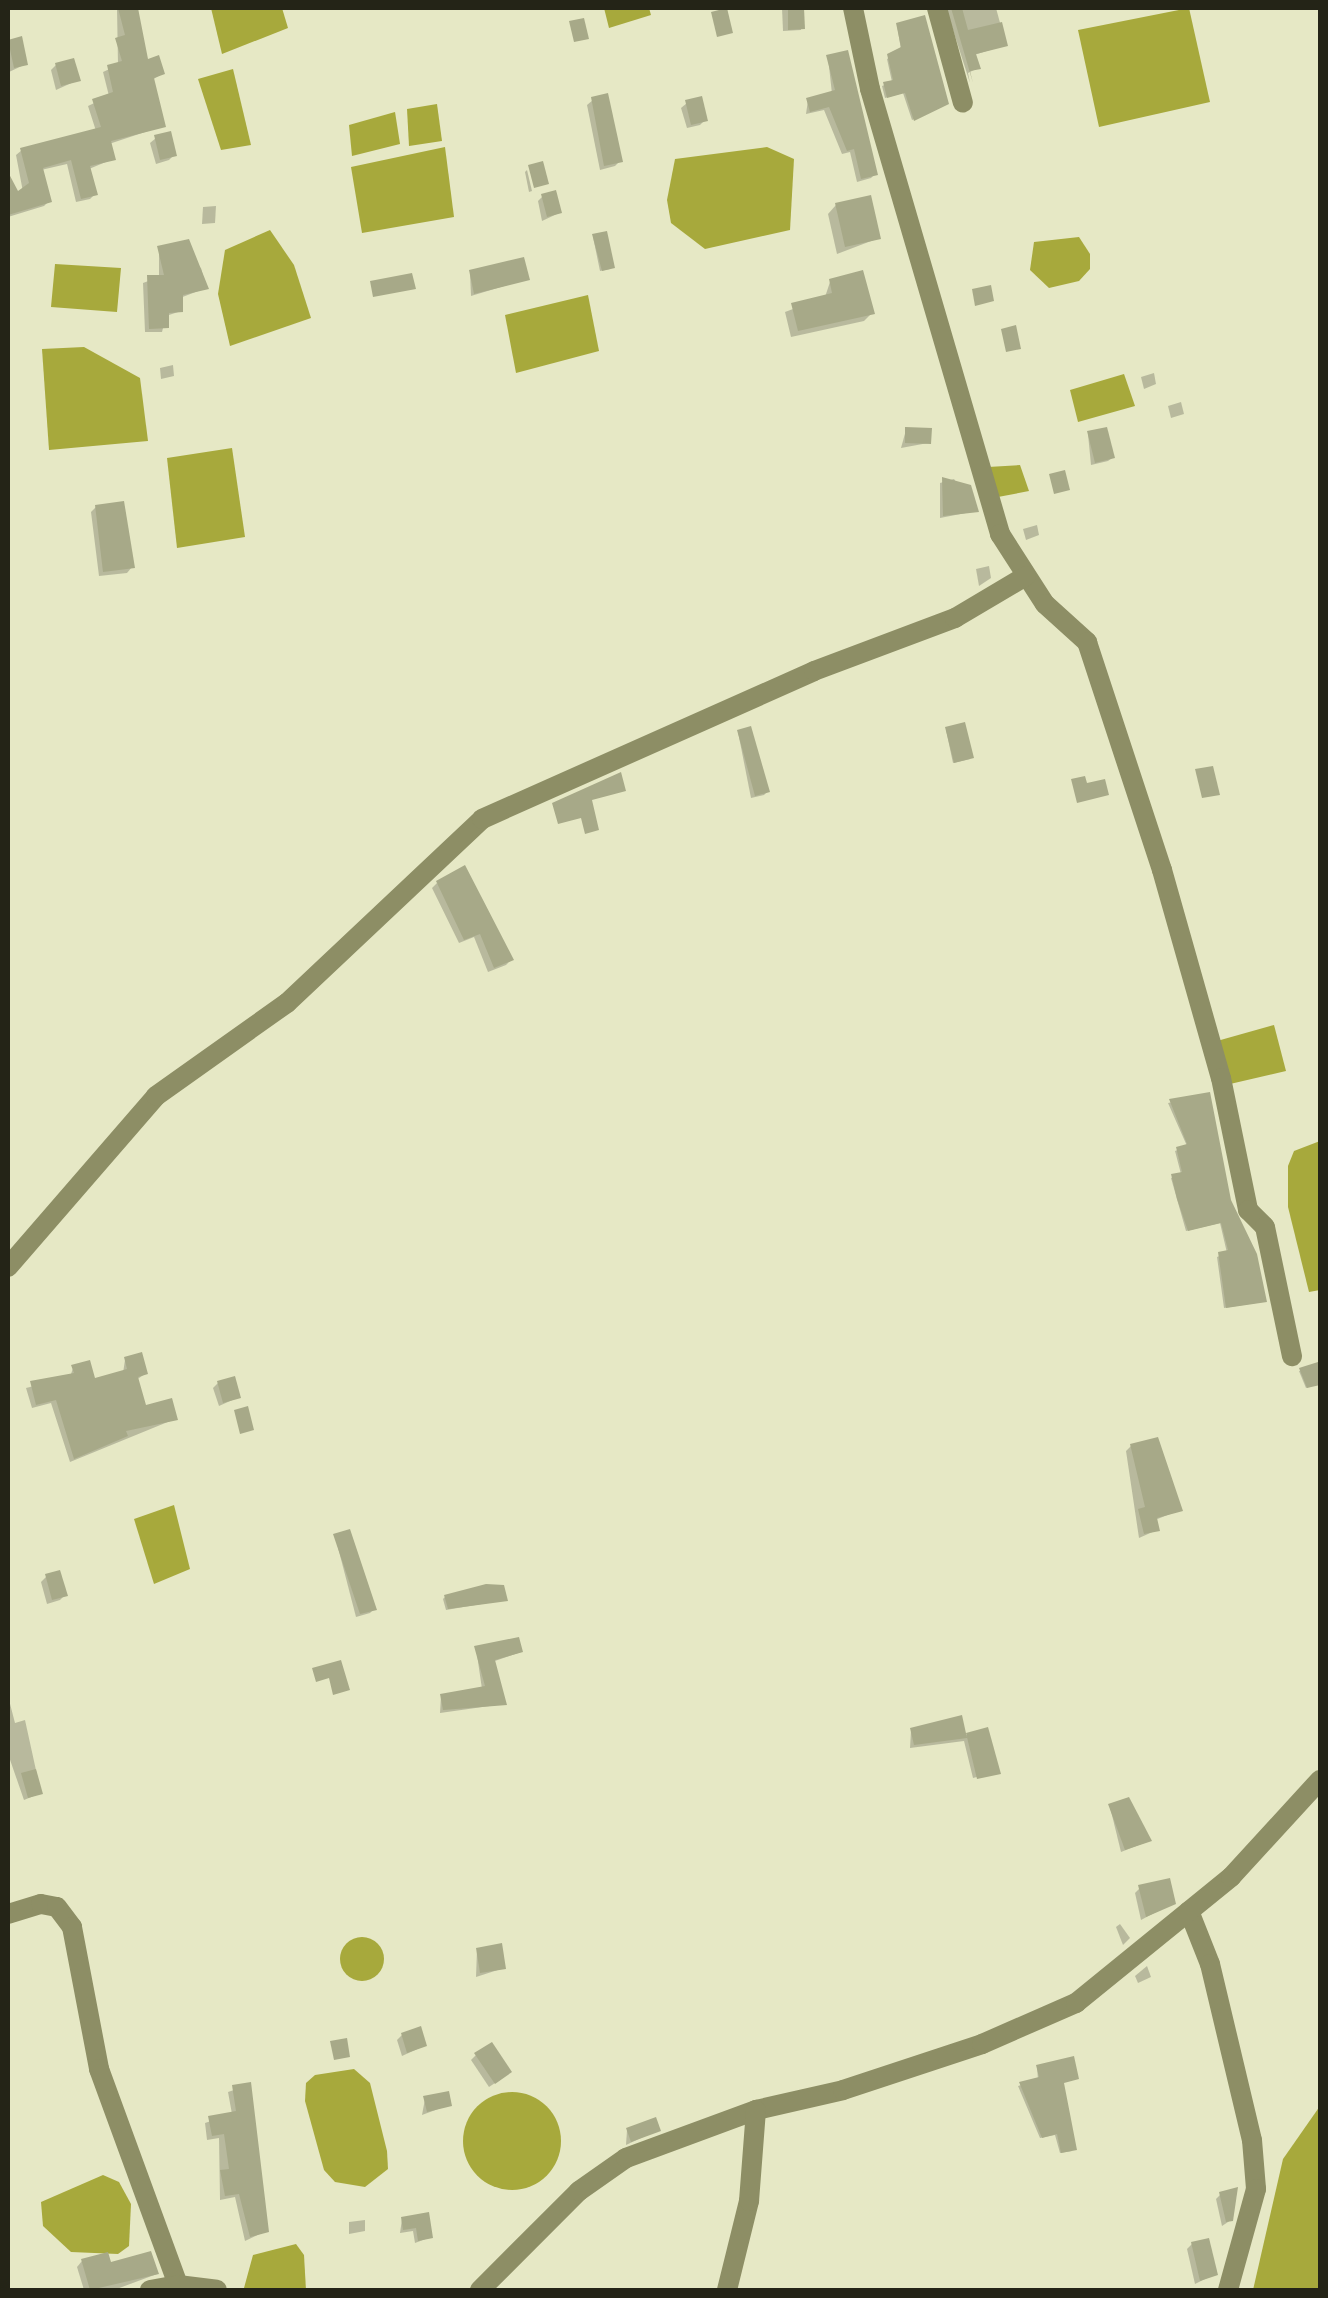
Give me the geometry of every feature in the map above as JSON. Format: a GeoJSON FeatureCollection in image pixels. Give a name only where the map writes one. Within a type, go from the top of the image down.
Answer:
{"type":"FeatureCollection","features":[{"type":"Feature","properties":{"kind":"street"},"geometry":{"type":"LineString","coordinates":[[853,8],[870,89],[1000,534],[1026,576],[1087,642],[1209,1032],[1248,1210],[1265,1227],[1292,1356]]}},
{"type":"Feature","properties":{"kind":"street"},"geometry":{"type":"LineString","coordinates":[[937,8],[963,103]]}},
{"type":"Feature","properties":{"kind":"street"},"geometry":{"type":"LineString","coordinates":[[8,1267],[156,1096],[287,1003],[482,819],[814,671],[955,618],[1026,576]]}},
{"type":"Feature","properties":{"kind":"street"},"geometry":{"type":"LineString","coordinates":[[480,2290],[600,2174],[675,2137],[756,2110],[843,2090],[1060,2010],[1231,1877],[1320,1780]]}},
{"type":"Feature","properties":{"kind":"street"},"geometry":{"type":"LineString","coordinates":[[8,1914],[41,1904],[57,1907],[72,1927],[99,2069],[178,2286]]}},
{"type":"Feature","properties":{"kind":"street"},"geometry":{"type":"LineString","coordinates":[[1189,1911],[1210,1964],[1252,2140],[1256,2189],[1228,2290]]}},
{"type":"Feature","properties":{"kind":"street"},"geometry":{"type":"LineString","coordinates":[[728,2290],[749,2201],[756,2110]]}},
{"type":"Feature","properties":{"kind":"street"},"geometry":{"type":"LineString","coordinates":[[150,2290],[178,2286],[217,2290]]}},
{"type":"Feature","properties":{"kind":"shaded area"},"geometry":{"type":"Polygon","coordinates":[[[211,8],[282,8],[288,28],[222,54],[211,8]]]}},
{"type":"Feature","properties":{"kind":"shaded area"},"geometry":{"type":"Polygon","coordinates":[[[604,8],[649,8],[651,15],[609,28],[604,8]]]}},
{"type":"Feature","properties":{"kind":"shaded area"},"geometry":{"type":"Polygon","coordinates":[[[1189,8],[1210,102],[1099,127],[1078,30],[1189,8]]]}},
{"type":"Feature","properties":{"kind":"shaded area"},"geometry":{"type":"Polygon","coordinates":[[[233,69],[251,145],[221,150],[198,79],[233,69]]]}},
{"type":"Feature","properties":{"kind":"shaded area"},"geometry":{"type":"Polygon","coordinates":[[[437,104],[442,141],[409,146],[407,109],[437,104]]]}},
{"type":"Feature","properties":{"kind":"shaded area"},"geometry":{"type":"Polygon","coordinates":[[[395,112],[400,144],[352,156],[349,125],[395,112]]]}},
{"type":"Feature","properties":{"kind":"shaded area"},"geometry":{"type":"Polygon","coordinates":[[[445,147],[454,217],[362,233],[351,167],[445,147]]]}},
{"type":"Feature","properties":{"kind":"shaded area"},"geometry":{"type":"Polygon","coordinates":[[[767,147],[794,159],[790,230],[705,249],[671,223],[667,200],[675,159],[767,147]]]}},
{"type":"Feature","properties":{"kind":"shaded area"},"geometry":{"type":"Polygon","coordinates":[[[270,230],[294,265],[311,318],[230,346],[218,294],[225,250],[270,230]]]}},
{"type":"Feature","properties":{"kind":"shaded area"},"geometry":{"type":"Polygon","coordinates":[[[1079,237],[1090,254],[1090,269],[1079,281],[1049,288],[1030,270],[1034,242],[1079,237]]]}},
{"type":"Feature","properties":{"kind":"shaded area"},"geometry":{"type":"Polygon","coordinates":[[[55,264],[121,268],[117,312],[51,307],[55,264]]]}},
{"type":"Feature","properties":{"kind":"shaded area"},"geometry":{"type":"Polygon","coordinates":[[[588,295],[599,351],[516,373],[505,315],[588,295]]]}},
{"type":"Feature","properties":{"kind":"shaded area"},"geometry":{"type":"Polygon","coordinates":[[[84,347],[140,378],[148,441],[49,450],[42,349],[84,347]]]}},
{"type":"Feature","properties":{"kind":"shaded area"},"geometry":{"type":"Polygon","coordinates":[[[1124,374],[1135,406],[1078,422],[1070,390],[1124,374]]]}},
{"type":"Feature","properties":{"kind":"shaded area"},"geometry":{"type":"Polygon","coordinates":[[[232,448],[245,537],[177,548],[167,458],[232,448]]]}},
{"type":"Feature","properties":{"kind":"shaded area"},"geometry":{"type":"Polygon","coordinates":[[[1020,465],[1029,491],[998,497],[988,467],[1020,465]]]}},
{"type":"Feature","properties":{"kind":"shaded area"},"geometry":{"type":"Polygon","coordinates":[[[1274,1025],[1286,1071],[1230,1084],[1217,1041],[1274,1025]]]}},
{"type":"Feature","properties":{"kind":"shaded area"},"geometry":{"type":"Polygon","coordinates":[[[1320,1141],[1320,1290],[1309,1292],[1288,1207],[1288,1166],[1294,1151],[1320,1141]]]}},
{"type":"Feature","properties":{"kind":"shaded area"},"geometry":{"type":"Polygon","coordinates":[[[174,1505],[190,1569],[154,1584],[134,1519],[174,1505]]]}},
{"type":"Feature","properties":{"kind":"shaded area"},"geometry":{"type":"Polygon","coordinates":[[[362,1937],[378,1943],[384,1959],[378,1975],[362,1981],[346,1975],[340,1959],[346,1943],[362,1937]]]}},
{"type":"Feature","properties":{"kind":"shaded area"},"geometry":{"type":"Polygon","coordinates":[[[354,2069],[370,2083],[387,2151],[388,2169],[365,2187],[335,2182],[324,2170],[305,2101],[306,2083],[315,2075],[354,2069]]]}},
{"type":"Feature","properties":{"kind":"shaded area"},"geometry":{"type":"Polygon","coordinates":[[[512,2092],[531,2096],[547,2106],[557,2122],[561,2141],[557,2160],[547,2176],[531,2186],[512,2190],[493,2186],[477,2176],[467,2160],[463,2141],[467,2122],[477,2106],[493,2096],[512,2092]]]}},
{"type":"Feature","properties":{"kind":"shaded area"},"geometry":{"type":"Polygon","coordinates":[[[1320,2106],[1320,2290],[1253,2290],[1283,2159],[1320,2106]]]}},
{"type":"Feature","properties":{"kind":"shaded area"},"geometry":{"type":"Polygon","coordinates":[[[103,2175],[119,2182],[131,2204],[129,2246],[118,2254],[71,2252],[43,2226],[41,2202],[103,2175]]]}},
{"type":"Feature","properties":{"kind":"shaded area"},"geometry":{"type":"Polygon","coordinates":[[[296,2244],[304,2255],[306,2290],[244,2288],[253,2255],[296,2244]]]}},
{"type":"Feature","properties":{"kind":"building"},"geometry":{"type":"Polygon","coordinates":[[[118,8],[138,8],[148,59],[159,55],[165,74],[154,78],[166,127],[111,141],[116,160],[90,166],[98,195],[81,199],[71,160],[43,168],[52,202],[8,215],[8,172],[18,191],[29,183],[20,148],[101,127],[92,99],[113,92],[107,65],[122,61],[115,38],[125,35],[118,8]]]}},
{"type":"Feature","properties":{"kind":"building"},"geometry":{"type":"Polygon","coordinates":[[[727,8],[733,33],[717,37],[711,12],[727,8]]]}},
{"type":"Feature","properties":{"kind":"building"},"geometry":{"type":"Polygon","coordinates":[[[788,8],[804,8],[805,29],[788,30],[788,8]]]}},
{"type":"Feature","properties":{"kind":"building"},"geometry":{"type":"Polygon","coordinates":[[[951,8],[962,8],[968,30],[1002,22],[1008,46],[976,54],[981,69],[970,71],[973,83],[951,8]]]}},
{"type":"Feature","properties":{"kind":"building"},"geometry":{"type":"Polygon","coordinates":[[[925,15],[949,104],[914,121],[905,93],[887,98],[883,82],[893,80],[887,54],[901,47],[896,23],[925,15]]]}},
{"type":"Feature","properties":{"kind":"building"},"geometry":{"type":"Polygon","coordinates":[[[584,18],[589,39],[574,42],[569,21],[584,18]]]}},
{"type":"Feature","properties":{"kind":"building"},"geometry":{"type":"Polygon","coordinates":[[[22,36],[28,65],[14,68],[8,40],[22,36]]]}},
{"type":"Feature","properties":{"kind":"building"},"geometry":{"type":"Polygon","coordinates":[[[848,50],[878,175],[861,179],[854,149],[847,151],[829,107],[810,112],[806,98],[835,90],[826,55],[848,50]]]}},
{"type":"Feature","properties":{"kind":"building"},"geometry":{"type":"Polygon","coordinates":[[[74,58],[81,81],[61,86],[55,63],[74,58]]]}},
{"type":"Feature","properties":{"kind":"building"},"geometry":{"type":"Polygon","coordinates":[[[608,93],[623,162],[604,166],[591,97],[608,93]]]}},
{"type":"Feature","properties":{"kind":"building"},"geometry":{"type":"Polygon","coordinates":[[[702,96],[708,121],[691,125],[685,100],[702,96]]]}},
{"type":"Feature","properties":{"kind":"building"},"geometry":{"type":"Polygon","coordinates":[[[171,131],[177,156],[160,160],[154,135],[171,131]]]}},
{"type":"Feature","properties":{"kind":"building"},"geometry":{"type":"Polygon","coordinates":[[[543,161],[549,184],[534,188],[528,165],[543,161]]]}},
{"type":"Feature","properties":{"kind":"building"},"geometry":{"type":"Polygon","coordinates":[[[556,190],[562,213],[547,217],[541,194],[556,190]]]}},
{"type":"Feature","properties":{"kind":"building"},"geometry":{"type":"Polygon","coordinates":[[[871,195],[881,239],[845,247],[835,203],[871,195]]]}},
{"type":"Feature","properties":{"kind":"building"},"geometry":{"type":"Polygon","coordinates":[[[607,231],[615,268],[602,271],[592,234],[607,231]]]}},
{"type":"Feature","properties":{"kind":"building"},"geometry":{"type":"Polygon","coordinates":[[[189,239],[209,289],[183,295],[183,312],[169,313],[169,328],[149,329],[147,275],[164,275],[157,246],[189,239]]]}},
{"type":"Feature","properties":{"kind":"building"},"geometry":{"type":"Polygon","coordinates":[[[524,257],[530,280],[474,294],[469,270],[524,257]]]}},
{"type":"Feature","properties":{"kind":"building"},"geometry":{"type":"Polygon","coordinates":[[[863,270],[875,314],[798,331],[791,303],[832,293],[829,279],[863,270]]]}},
{"type":"Feature","properties":{"kind":"building"},"geometry":{"type":"Polygon","coordinates":[[[412,273],[416,289],[373,297],[370,281],[412,273]]]}},
{"type":"Feature","properties":{"kind":"building"},"geometry":{"type":"Polygon","coordinates":[[[991,285],[994,301],[975,306],[972,289],[991,285]]]}},
{"type":"Feature","properties":{"kind":"building"},"geometry":{"type":"Polygon","coordinates":[[[1016,325],[1021,349],[1006,352],[1001,329],[1016,325]]]}},
{"type":"Feature","properties":{"kind":"building"},"geometry":{"type":"Polygon","coordinates":[[[905,427],[932,428],[931,444],[905,443],[905,427]]]}},
{"type":"Feature","properties":{"kind":"building"},"geometry":{"type":"Polygon","coordinates":[[[1107,427],[1115,458],[1095,463],[1087,431],[1107,427]]]}},
{"type":"Feature","properties":{"kind":"building"},"geometry":{"type":"Polygon","coordinates":[[[1065,470],[1070,490],[1054,494],[1049,474],[1065,470]]]}},
{"type":"Feature","properties":{"kind":"building"},"geometry":{"type":"Polygon","coordinates":[[[942,477],[971,485],[979,512],[943,516],[942,477]]]}},
{"type":"Feature","properties":{"kind":"building"},"geometry":{"type":"Polygon","coordinates":[[[124,501],[135,568],[103,572],[95,505],[124,501]]]}},
{"type":"Feature","properties":{"kind":"building"},"geometry":{"type":"Polygon","coordinates":[[[965,722],[974,758],[954,763],[945,727],[965,722]]]}},
{"type":"Feature","properties":{"kind":"building"},"geometry":{"type":"Polygon","coordinates":[[[751,726],[770,792],[755,796],[737,730],[751,726]]]}},
{"type":"Feature","properties":{"kind":"building"},"geometry":{"type":"Polygon","coordinates":[[[1213,766],[1220,795],[1202,798],[1195,769],[1213,766]]]}},
{"type":"Feature","properties":{"kind":"building"},"geometry":{"type":"Polygon","coordinates":[[[621,772],[626,791],[592,800],[599,830],[585,834],[581,818],[558,824],[552,803],[621,772]]]}},
{"type":"Feature","properties":{"kind":"building"},"geometry":{"type":"Polygon","coordinates":[[[1085,776],[1087,783],[1105,779],[1109,795],[1077,803],[1071,779],[1085,776]]]}},
{"type":"Feature","properties":{"kind":"building"},"geometry":{"type":"Polygon","coordinates":[[[465,865],[514,960],[494,968],[480,934],[464,940],[436,881],[465,865]]]}},
{"type":"Feature","properties":{"kind":"building"},"geometry":{"type":"Polygon","coordinates":[[[1210,1092],[1231,1200],[1257,1254],[1267,1302],[1226,1308],[1218,1252],[1228,1250],[1221,1223],[1188,1231],[1177,1199],[1171,1174],[1182,1172],[1176,1147],[1187,1144],[1169,1099],[1210,1092]]]}},
{"type":"Feature","properties":{"kind":"building"},"geometry":{"type":"Polygon","coordinates":[[[142,1352],[148,1374],[138,1377],[146,1405],[172,1398],[178,1420],[126,1431],[128,1436],[74,1459],[56,1400],[36,1405],[30,1381],[74,1373],[71,1365],[90,1360],[95,1378],[127,1369],[124,1357],[142,1352]]]}},
{"type":"Feature","properties":{"kind":"building"},"geometry":{"type":"Polygon","coordinates":[[[1318,1362],[1320,1385],[1307,1388],[1299,1368],[1318,1362]]]}},
{"type":"Feature","properties":{"kind":"building"},"geometry":{"type":"Polygon","coordinates":[[[235,1376],[241,1398],[223,1403],[217,1381],[235,1376]]]}},
{"type":"Feature","properties":{"kind":"building"},"geometry":{"type":"Polygon","coordinates":[[[248,1406],[254,1430],[240,1434],[234,1410],[248,1406]]]}},
{"type":"Feature","properties":{"kind":"building"},"geometry":{"type":"Polygon","coordinates":[[[1158,1437],[1183,1511],[1157,1518],[1160,1531],[1144,1534],[1138,1509],[1145,1507],[1130,1444],[1158,1437]]]}},
{"type":"Feature","properties":{"kind":"building"},"geometry":{"type":"Polygon","coordinates":[[[350,1529],[377,1610],[360,1614],[333,1534],[350,1529]]]}},
{"type":"Feature","properties":{"kind":"building"},"geometry":{"type":"Polygon","coordinates":[[[60,1570],[68,1596],[52,1600],[45,1574],[60,1570]]]}},
{"type":"Feature","properties":{"kind":"building"},"geometry":{"type":"Polygon","coordinates":[[[486,1584],[504,1585],[508,1601],[448,1609],[444,1595],[486,1584]]]}},
{"type":"Feature","properties":{"kind":"building"},"geometry":{"type":"Polygon","coordinates":[[[519,1637],[523,1652],[495,1660],[507,1705],[443,1710],[440,1694],[485,1686],[474,1646],[519,1637]]]}},
{"type":"Feature","properties":{"kind":"building"},"geometry":{"type":"Polygon","coordinates":[[[341,1660],[350,1690],[333,1695],[329,1678],[316,1682],[312,1668],[341,1660]]]}},
{"type":"Feature","properties":{"kind":"building"},"geometry":{"type":"Polygon","coordinates":[[[962,1715],[967,1738],[914,1745],[910,1728],[962,1715]]]}},
{"type":"Feature","properties":{"kind":"building"},"geometry":{"type":"Polygon","coordinates":[[[988,1727],[1001,1774],[977,1779],[966,1733],[988,1727]]]}},
{"type":"Feature","properties":{"kind":"building"},"geometry":{"type":"Polygon","coordinates":[[[36,1769],[43,1794],[28,1798],[21,1773],[36,1769]]]}},
{"type":"Feature","properties":{"kind":"building"},"geometry":{"type":"Polygon","coordinates":[[[1129,1797],[1152,1841],[1125,1850],[1108,1804],[1129,1797]]]}},
{"type":"Feature","properties":{"kind":"building"},"geometry":{"type":"Polygon","coordinates":[[[1170,1878],[1176,1904],[1146,1917],[1138,1885],[1170,1878]]]}},
{"type":"Feature","properties":{"kind":"building"},"geometry":{"type":"Polygon","coordinates":[[[502,1943],[506,1969],[480,1973],[476,1948],[502,1943]]]}},
{"type":"Feature","properties":{"kind":"building"},"geometry":{"type":"Polygon","coordinates":[[[421,2026],[427,2046],[407,2053],[401,2033],[421,2026]]]}},
{"type":"Feature","properties":{"kind":"building"},"geometry":{"type":"Polygon","coordinates":[[[347,2038],[350,2057],[334,2060],[330,2041],[347,2038]]]}},
{"type":"Feature","properties":{"kind":"building"},"geometry":{"type":"Polygon","coordinates":[[[492,2042],[512,2072],[495,2084],[474,2053],[492,2042]]]}},
{"type":"Feature","properties":{"kind":"building"},"geometry":{"type":"Polygon","coordinates":[[[1074,2056],[1079,2079],[1064,2083],[1077,2150],[1061,2153],[1057,2134],[1042,2138],[1019,2082],[1039,2077],[1036,2065],[1074,2056]]]}},
{"type":"Feature","properties":{"kind":"building"},"geometry":{"type":"Polygon","coordinates":[[[251,2082],[269,2232],[250,2237],[239,2194],[225,2196],[220,2170],[229,2169],[224,2134],[212,2136],[208,2116],[236,2111],[232,2085],[251,2082]]]}},
{"type":"Feature","properties":{"kind":"building"},"geometry":{"type":"Polygon","coordinates":[[[449,2091],[452,2106],[427,2112],[423,2096],[449,2091]]]}},
{"type":"Feature","properties":{"kind":"building"},"geometry":{"type":"Polygon","coordinates":[[[656,2117],[661,2131],[631,2142],[626,2128],[656,2117]]]}},
{"type":"Feature","properties":{"kind":"building"},"geometry":{"type":"Polygon","coordinates":[[[1238,2187],[1233,2221],[1226,2222],[1219,2192],[1238,2187]]]}},
{"type":"Feature","properties":{"kind":"building"},"geometry":{"type":"Polygon","coordinates":[[[429,2212],[433,2238],[418,2241],[416,2228],[403,2230],[401,2217],[429,2212]]]}},
{"type":"Feature","properties":{"kind":"building"},"geometry":{"type":"Polygon","coordinates":[[[1209,2238],[1218,2275],[1200,2281],[1191,2242],[1209,2238]]]}},
{"type":"Feature","properties":{"kind":"building"},"geometry":{"type":"Polygon","coordinates":[[[151,2251],[159,2274],[90,2290],[81,2259],[108,2252],[111,2262],[151,2251]]]}}]}
